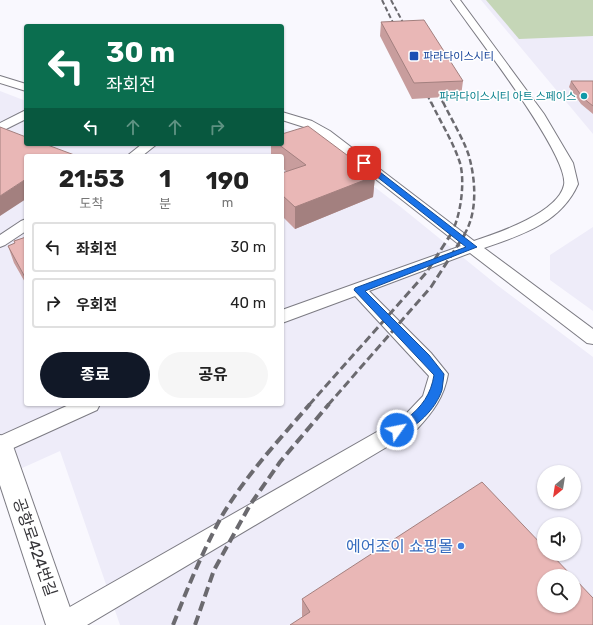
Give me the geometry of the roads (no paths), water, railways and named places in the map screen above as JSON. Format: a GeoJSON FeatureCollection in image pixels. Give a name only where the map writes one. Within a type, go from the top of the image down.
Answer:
{"type":"FeatureCollection","features":[{"type":"Feature","properties":{"kind":"street"},"geometry":{"type":"LineString","coordinates":[[284,316],[513,233],[550,213],[566,195],[571,184],[566,162],[538,114],[455,0]]}},
{"type":"Feature","properties":{"kind":"street"},"geometry":{"type":"LineString","coordinates":[[0,80],[24,87]]}},
{"type":"Feature","properties":{"kind":"street"},"geometry":{"type":"LineString","coordinates":[[0,128],[24,115]]}},
{"type":"Feature","properties":{"kind":"street"},"geometry":{"type":"LineString","coordinates":[[284,117],[308,124],[326,134],[593,338]]}},
{"type":"Feature","properties":{"kind":"street"},"geometry":{"type":"LineString","coordinates":[[136,154],[147,146]]}},
{"type":"Feature","properties":{"kind":"street"},"geometry":{"type":"LineString","coordinates":[[0,242],[24,225]]}},
{"type":"Feature","properties":{"kind":"street"},"geometry":{"type":"LineString","coordinates":[[62,625],[410,422],[428,406],[437,390],[439,374],[426,358],[358,290]]}},
{"type":"Feature","properties":{"kind":"street"},"geometry":{"type":"LineString","coordinates":[[0,445],[86,406]]}},
{"type":"Feature","properties":{"kind":"street","name":"공항로424번길"},"geometry":{"type":"LineString","coordinates":[[0,445],[62,625]]}},
{"type":"Feature","properties":{"kind":"railway"},"geometry":{"type":"LineString","coordinates":[[382,0],[397,31]]}},
{"type":"Feature","properties":{"kind":"railway"},"geometry":{"type":"LineString","coordinates":[[391,0],[407,30]]}},
{"type":"Feature","properties":{"kind":"railway"},"geometry":{"type":"LineString","coordinates":[[436,87],[443,103]]}},
{"type":"Feature","properties":{"kind":"railway"},"geometry":{"type":"LineString","coordinates":[[424,88],[431,103]]}},
{"type":"Feature","properties":{"kind":"railway"},"geometry":{"type":"LineString","coordinates":[[431,102],[453,145],[461,168],[462,187],[460,209],[454,228],[450,235]]}},
{"type":"Feature","properties":{"kind":"railway"},"geometry":{"type":"LineString","coordinates":[[443,102],[466,147],[472,169],[474,189],[473,208],[471,218],[464,235]]}},
{"type":"Feature","properties":{"kind":"railway"},"geometry":{"type":"LineString","coordinates":[[309,405],[426,273],[451,234]]}},
{"type":"Feature","properties":{"kind":"railway"},"geometry":{"type":"LineString","coordinates":[[328,405],[431,287],[465,234]]}},
{"type":"Feature","properties":{"kind":"railway"},"geometry":{"type":"LineString","coordinates":[[173,625],[202,555],[232,499],[253,471],[310,404]]}},
{"type":"Feature","properties":{"kind":"railway"},"geometry":{"type":"LineString","coordinates":[[195,625],[214,570],[250,505],[280,462],[329,404]]}},
{"type":"Feature","properties":{"kind":"place","name":"파라다이스시티"},"geometry":{"type":"Point","coordinates":[414,56]}},
{"type":"Feature","properties":{"kind":"place","name":"파라다이스시티 아트 스페이스"},"geometry":{"type":"Point","coordinates":[584,96]}},
{"type":"Feature","properties":{"kind":"place","name":"에어조이 쇼핑몰"},"geometry":{"type":"Point","coordinates":[461,546]}}]}
